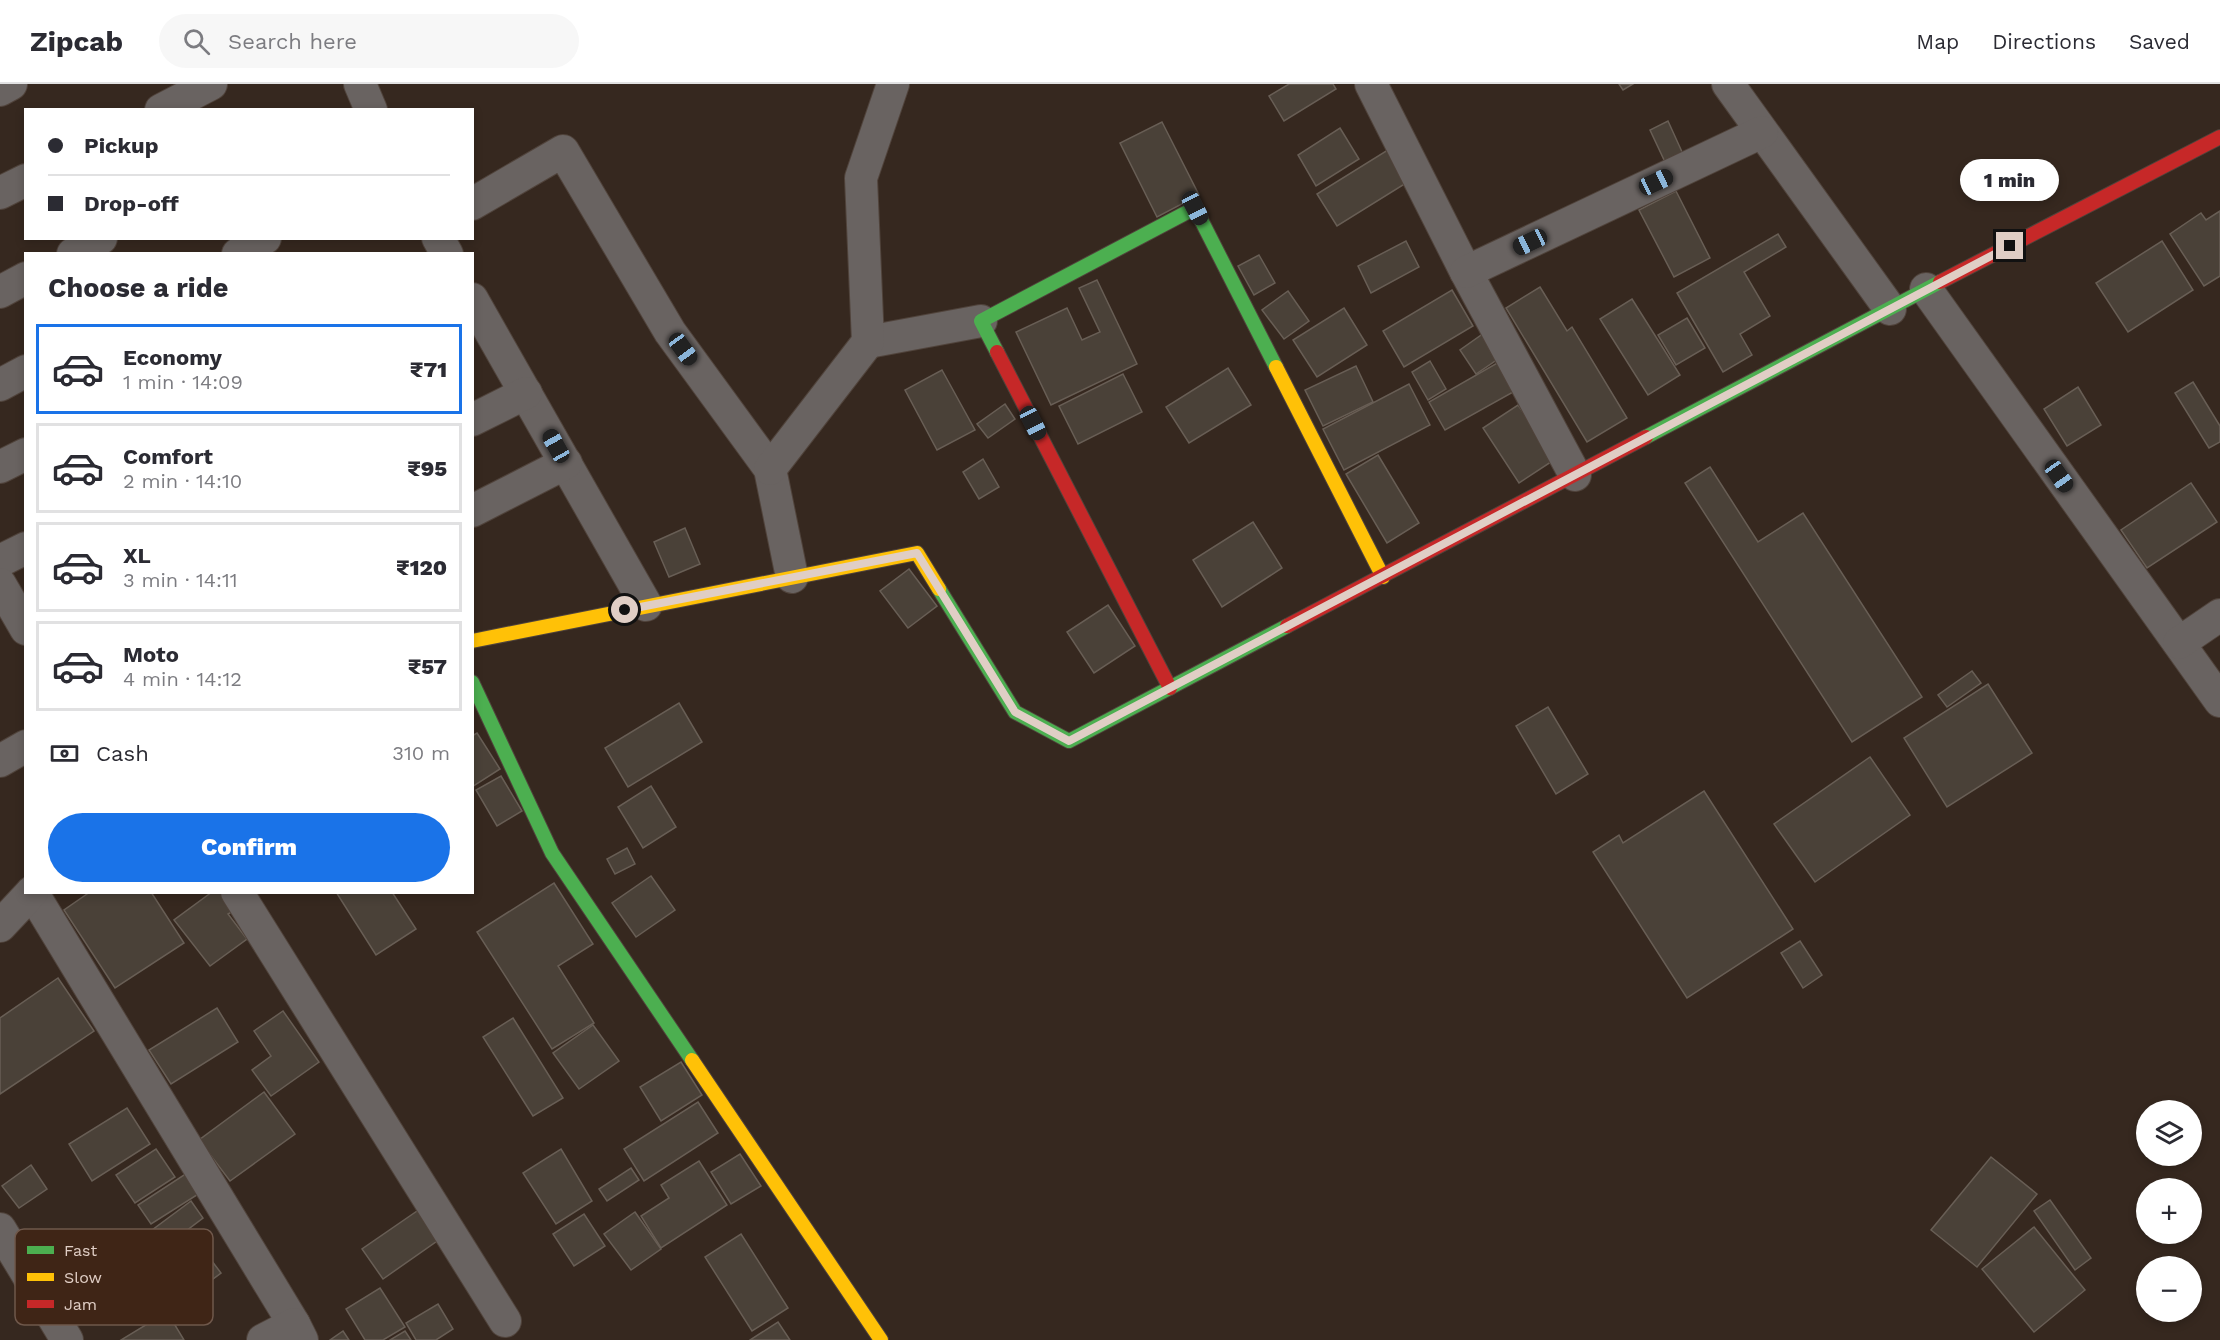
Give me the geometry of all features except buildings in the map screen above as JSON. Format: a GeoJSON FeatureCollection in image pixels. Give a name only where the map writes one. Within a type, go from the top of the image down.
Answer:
{"type":"FeatureCollection","features":[{"type":"Feature","properties":{"kind":"street"},"geometry":{"type":"LineString","coordinates":[[0,90],[11,84]]}},
{"type":"Feature","properties":{"kind":"street"},"geometry":{"type":"LineString","coordinates":[[165,108],[211,84]]}},
{"type":"Feature","properties":{"kind":"street"},"geometry":{"type":"LineString","coordinates":[[360,84],[370,108]]}},
{"type":"Feature","properties":{"kind":"street"},"geometry":{"type":"LineString","coordinates":[[770,470],[868,342],[861,178],[893,84]]}},
{"type":"Feature","properties":{"kind":"street"},"geometry":{"type":"LineString","coordinates":[[1371,84],[1466,272],[1575,475]]}},
{"type":"Feature","properties":{"kind":"street"},"geometry":{"type":"LineString","coordinates":[[1728,84],[1890,309]]}},
{"type":"Feature","properties":{"kind":"street"},"geometry":{"type":"LineString","coordinates":[[1466,272],[1762,132]]}},
{"type":"Feature","properties":{"kind":"street"},"geometry":{"type":"LineString","coordinates":[[474,641],[917,553],[1015,712],[1069,741],[1926,289],[2219,139]]}},
{"type":"Feature","properties":{"kind":"street"},"geometry":{"type":"LineString","coordinates":[[474,203],[563,151],[670,332],[770,470],[792,577]]}},
{"type":"Feature","properties":{"kind":"street"},"geometry":{"type":"LineString","coordinates":[[0,193],[24,181]]}},
{"type":"Feature","properties":{"kind":"street"},"geometry":{"type":"LineString","coordinates":[[868,342],[981,321],[1195,208],[1383,577]]}},
{"type":"Feature","properties":{"kind":"street"},"geometry":{"type":"LineString","coordinates":[[76,252],[98,240]]}},
{"type":"Feature","properties":{"kind":"street"},"geometry":{"type":"LineString","coordinates":[[241,252],[262,240]]}},
{"type":"Feature","properties":{"kind":"street"},"geometry":{"type":"LineString","coordinates":[[0,292],[24,279]]}},
{"type":"Feature","properties":{"kind":"street"},"geometry":{"type":"LineString","coordinates":[[1926,289],[2220,701]]}},
{"type":"Feature","properties":{"kind":"street"},"geometry":{"type":"LineString","coordinates":[[476,315],[526,393],[646,605]]}},
{"type":"Feature","properties":{"kind":"street"},"geometry":{"type":"LineString","coordinates":[[981,321],[1170,688]]}},
{"type":"Feature","properties":{"kind":"street"},"geometry":{"type":"LineString","coordinates":[[0,385],[24,372]]}},
{"type":"Feature","properties":{"kind":"street"},"geometry":{"type":"LineString","coordinates":[[474,419],[526,393]]}},
{"type":"Feature","properties":{"kind":"street"},"geometry":{"type":"LineString","coordinates":[[0,467],[24,455]]}},
{"type":"Feature","properties":{"kind":"street"},"geometry":{"type":"LineString","coordinates":[[474,510],[566,463]]}},
{"type":"Feature","properties":{"kind":"street"},"geometry":{"type":"LineString","coordinates":[[0,561],[24,549]]}},
{"type":"Feature","properties":{"kind":"street"},"geometry":{"type":"LineString","coordinates":[[0,584],[24,626]]}},
{"type":"Feature","properties":{"kind":"street"},"geometry":{"type":"LineString","coordinates":[[2179,643],[2220,615]]}},
{"type":"Feature","properties":{"kind":"street"},"geometry":{"type":"LineString","coordinates":[[474,686],[552,853],[881,1340]]}},
{"type":"Feature","properties":{"kind":"street"},"geometry":{"type":"LineString","coordinates":[[0,761],[24,747]]}},
{"type":"Feature","properties":{"kind":"street"},"geometry":{"type":"LineString","coordinates":[[0,926],[30,894]]}},
{"type":"Feature","properties":{"kind":"street"},"geometry":{"type":"LineString","coordinates":[[33,894],[298,1332],[263,1340]]}},
{"type":"Feature","properties":{"kind":"street"},"geometry":{"type":"LineString","coordinates":[[238,894],[505,1320]]}},
{"type":"Feature","properties":{"kind":"street"},"geometry":{"type":"LineString","coordinates":[[0,1229],[15,1254]]}},
{"type":"Feature","properties":{"kind":"street"},"geometry":{"type":"LineString","coordinates":[[58,1325],[67,1340]]}},
{"type":"Feature","properties":{"kind":"traffic: fast"},"geometry":{"type":"LineString","coordinates":[[997,352],[981,321],[1195,208],[1276,367]]}},
{"type":"Feature","properties":{"kind":"traffic: fast"},"geometry":{"type":"LineString","coordinates":[[1646,437],[1940,282]]}},
{"type":"Feature","properties":{"kind":"traffic: fast"},"geometry":{"type":"LineString","coordinates":[[939,589],[1015,712],[1069,741],[1287,626]]}},
{"type":"Feature","properties":{"kind":"traffic: fast"},"geometry":{"type":"LineString","coordinates":[[474,686],[552,853],[692,1060]]}},
{"type":"Feature","properties":{"kind":"traffic: slow"},"geometry":{"type":"LineString","coordinates":[[1276,367],[1383,577]]}},
{"type":"Feature","properties":{"kind":"traffic: slow"},"geometry":{"type":"LineString","coordinates":[[474,641],[917,553],[939,589]]}},
{"type":"Feature","properties":{"kind":"traffic: slow"},"geometry":{"type":"LineString","coordinates":[[692,1060],[881,1340]]}},
{"type":"Feature","properties":{"kind":"traffic: jam"},"geometry":{"type":"LineString","coordinates":[[1940,282],[2220,137]]}},
{"type":"Feature","properties":{"kind":"traffic: jam"},"geometry":{"type":"LineString","coordinates":[[997,352],[1170,688]]}},
{"type":"Feature","properties":{"kind":"traffic: jam"},"geometry":{"type":"LineString","coordinates":[[1287,626],[1646,437]]}},
{"type":"Feature","properties":{"kind":"route"},"geometry":{"type":"LineString","coordinates":[[625,610],[917,553],[1015,712],[1069,741],[2010,246]]}}]}
